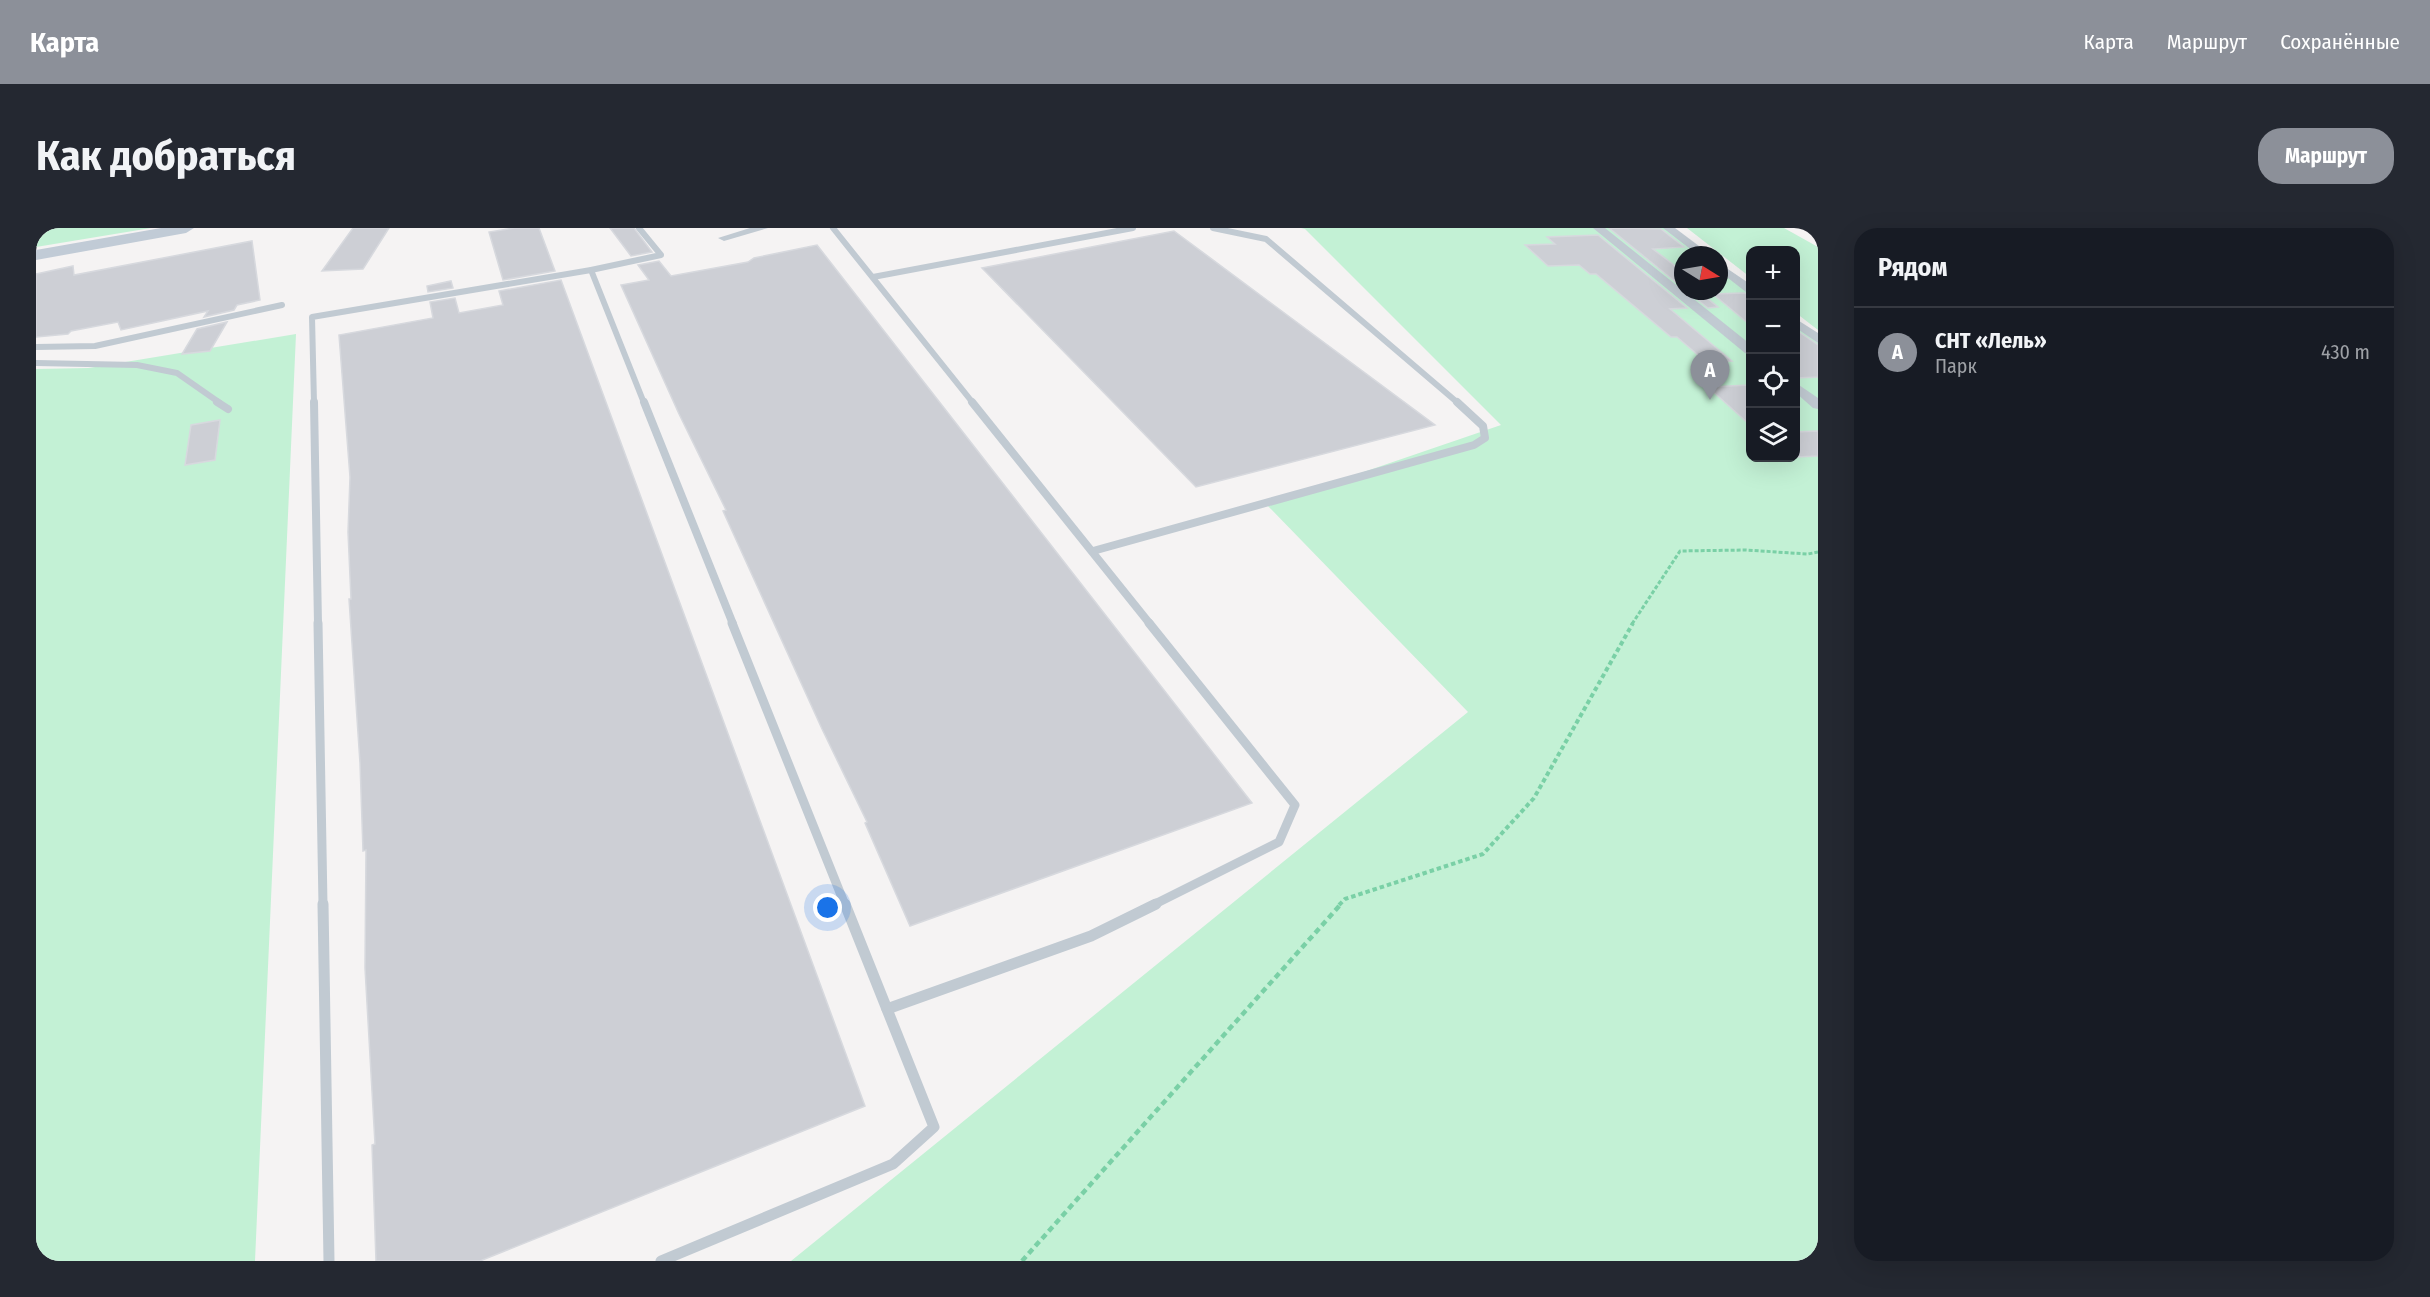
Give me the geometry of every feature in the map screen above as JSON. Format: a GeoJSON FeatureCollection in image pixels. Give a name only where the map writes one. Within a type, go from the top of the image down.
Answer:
{"type":"FeatureCollection","features":[{"type":"Feature","properties":{"kind":"main road"},"geometry":{"type":"LineString","coordinates":[[36,255],[186,228]]}},
{"type":"Feature","properties":{"kind":"street"},"geometry":{"type":"LineString","coordinates":[[724,238],[763,228]]}},
{"type":"Feature","properties":{"kind":"street"},"geometry":{"type":"LineString","coordinates":[[1599,228],[1746,347]]}},
{"type":"Feature","properties":{"kind":"street"},"geometry":{"type":"LineString","coordinates":[[1668,228],[1693,246]]}},
{"type":"Feature","properties":{"kind":"street"},"geometry":{"type":"LineString","coordinates":[[1728,273],[1746,286]]}},
{"type":"Feature","properties":{"kind":"street"},"geometry":{"type":"LineString","coordinates":[[1800,326],[1818,339]]}},
{"type":"Feature","properties":{"kind":"street"},"geometry":{"type":"LineString","coordinates":[[1800,390],[1818,405]]}},
{"type":"Feature","properties":{"kind":"lane"},"geometry":{"type":"LineString","coordinates":[[329,1261],[312,317],[591,270],[662,255],[639,228]]}},
{"type":"Feature","properties":{"kind":"lane"},"geometry":{"type":"LineString","coordinates":[[832,228],[1295,805],[1279,842],[1091,936],[888,1009]]}},
{"type":"Feature","properties":{"kind":"lane"},"geometry":{"type":"LineString","coordinates":[[873,277],[1133,228]]}},
{"type":"Feature","properties":{"kind":"lane"},"geometry":{"type":"LineString","coordinates":[[1093,551],[1474,445],[1485,438],[1483,426],[1470,413],[1266,239],[1213,228]]}},
{"type":"Feature","properties":{"kind":"lane"},"geometry":{"type":"LineString","coordinates":[[591,270],[934,1127],[893,1164],[661,1261]]}},
{"type":"Feature","properties":{"kind":"lane"},"geometry":{"type":"LineString","coordinates":[[36,347],[95,346],[282,305]]}},
{"type":"Feature","properties":{"kind":"lane"},"geometry":{"type":"LineString","coordinates":[[36,363],[137,365],[177,373],[228,410]]}},
{"type":"Feature","properties":{"kind":"path"},"geometry":{"type":"LineString","coordinates":[[36,231],[51,228]]}},
{"type":"Feature","properties":{"kind":"path"},"geometry":{"type":"LineString","coordinates":[[1022,1261],[1345,899],[1482,854],[1490,846],[1534,798],[1623,638],[1680,551],[1745,550],[1808,554],[1818,552]]}},
{"type":"Feature","properties":{"kind":"green space"},"geometry":{"type":"Polygon","coordinates":[[[36,228],[151,228],[36,247],[36,228]]]}},
{"type":"Feature","properties":{"kind":"green space"},"geometry":{"type":"Polygon","coordinates":[[[1301,228],[1665,228],[1689,246],[1674,246],[1674,300],[1728,300],[1728,276],[1746,289],[1746,462],[1800,462],[1800,329],[1818,343],[1818,1261],[791,1261],[1468,712],[1267,505],[1501,425],[1305,229],[1301,228]]]}},
{"type":"Feature","properties":{"kind":"green space"},"geometry":{"type":"Polygon","coordinates":[[[1687,228],[1784,228],[1818,247],[1818,330],[1800,316],[1800,246],[1746,246],[1746,274],[1728,260],[1728,246],[1710,246],[1687,228]]]}},
{"type":"Feature","properties":{"kind":"green space"},"geometry":{"type":"Polygon","coordinates":[[[296,334],[255,1261],[36,1261],[36,369],[89,368],[296,334]]]}},
{"type":"Feature","properties":{"kind":"building"},"geometry":{"type":"Polygon","coordinates":[[[353,228],[389,228],[363,269],[322,271],[353,228]]]}},
{"type":"Feature","properties":{"kind":"building"},"geometry":{"type":"Polygon","coordinates":[[[514,228],[539,228],[555,271],[503,280],[489,232],[514,228]]]}},
{"type":"Feature","properties":{"kind":"building"},"geometry":{"type":"Polygon","coordinates":[[[610,228],[634,228],[652,252],[631,256],[610,228]]]}},
{"type":"Feature","properties":{"kind":"building"},"geometry":{"type":"Polygon","coordinates":[[[1609,228],[1661,229],[1683,246],[1653,249],[1674,265],[1674,281],[1609,228]]]}},
{"type":"Feature","properties":{"kind":"building"},"geometry":{"type":"Polygon","coordinates":[[[1174,231],[1435,425],[1196,487],[982,268],[1174,231]]]}},
{"type":"Feature","properties":{"kind":"building"},"geometry":{"type":"Polygon","coordinates":[[[1598,235],[1674,297],[1674,300],[1687,308],[1670,309],[1732,361],[1706,362],[1677,337],[1671,337],[1596,274],[1590,274],[1579,265],[1548,266],[1525,245],[1555,244],[1547,237],[1598,235]]]}},
{"type":"Feature","properties":{"kind":"building"},"geometry":{"type":"Polygon","coordinates":[[[252,241],[260,300],[237,305],[234,310],[204,317],[208,311],[121,330],[118,322],[71,331],[68,334],[36,337],[36,274],[73,266],[74,275],[252,241]]]}},
{"type":"Feature","properties":{"kind":"building"},"geometry":{"type":"Polygon","coordinates":[[[817,245],[1252,803],[910,926],[865,823],[867,822],[822,729],[723,511],[726,510],[679,414],[621,285],[649,280],[638,265],[659,261],[671,276],[748,262],[754,258],[817,245]]]}},
{"type":"Feature","properties":{"kind":"building"},"geometry":{"type":"Polygon","coordinates":[[[561,280],[865,1106],[480,1261],[376,1261],[372,1145],[375,1144],[365,968],[366,850],[363,851],[360,763],[349,599],[351,599],[348,532],[350,477],[339,335],[433,318],[430,302],[455,298],[459,313],[503,305],[499,291],[561,280]]]}},
{"type":"Feature","properties":{"kind":"building"},"geometry":{"type":"Polygon","coordinates":[[[451,281],[453,288],[428,292],[427,286],[451,281]]]}},
{"type":"Feature","properties":{"kind":"building"},"geometry":{"type":"Polygon","coordinates":[[[1746,293],[1746,322],[1720,300],[1728,300],[1728,294],[1746,293]]]}},
{"type":"Feature","properties":{"kind":"building"},"geometry":{"type":"Polygon","coordinates":[[[1698,300],[1709,300],[1718,307],[1708,308],[1698,300]]]}},
{"type":"Feature","properties":{"kind":"building"},"geometry":{"type":"Polygon","coordinates":[[[227,322],[210,351],[182,354],[197,329],[227,322]]]}},
{"type":"Feature","properties":{"kind":"building"},"geometry":{"type":"Polygon","coordinates":[[[1800,333],[1818,345],[1818,377],[1800,378],[1800,333]]]}},
{"type":"Feature","properties":{"kind":"building"},"geometry":{"type":"Polygon","coordinates":[[[1746,385],[1746,421],[1708,387],[1746,385]]]}},
{"type":"Feature","properties":{"kind":"building"},"geometry":{"type":"Polygon","coordinates":[[[220,420],[215,460],[185,465],[191,425],[220,420]]]}},
{"type":"Feature","properties":{"kind":"building"},"geometry":{"type":"Polygon","coordinates":[[[1818,431],[1818,456],[1800,457],[1800,432],[1818,431]]]}},
{"type":"Feature","properties":{"kind":"place","name":"СНТ «Лель»"},"geometry":{"type":"Point","coordinates":[1710,400]}}]}
